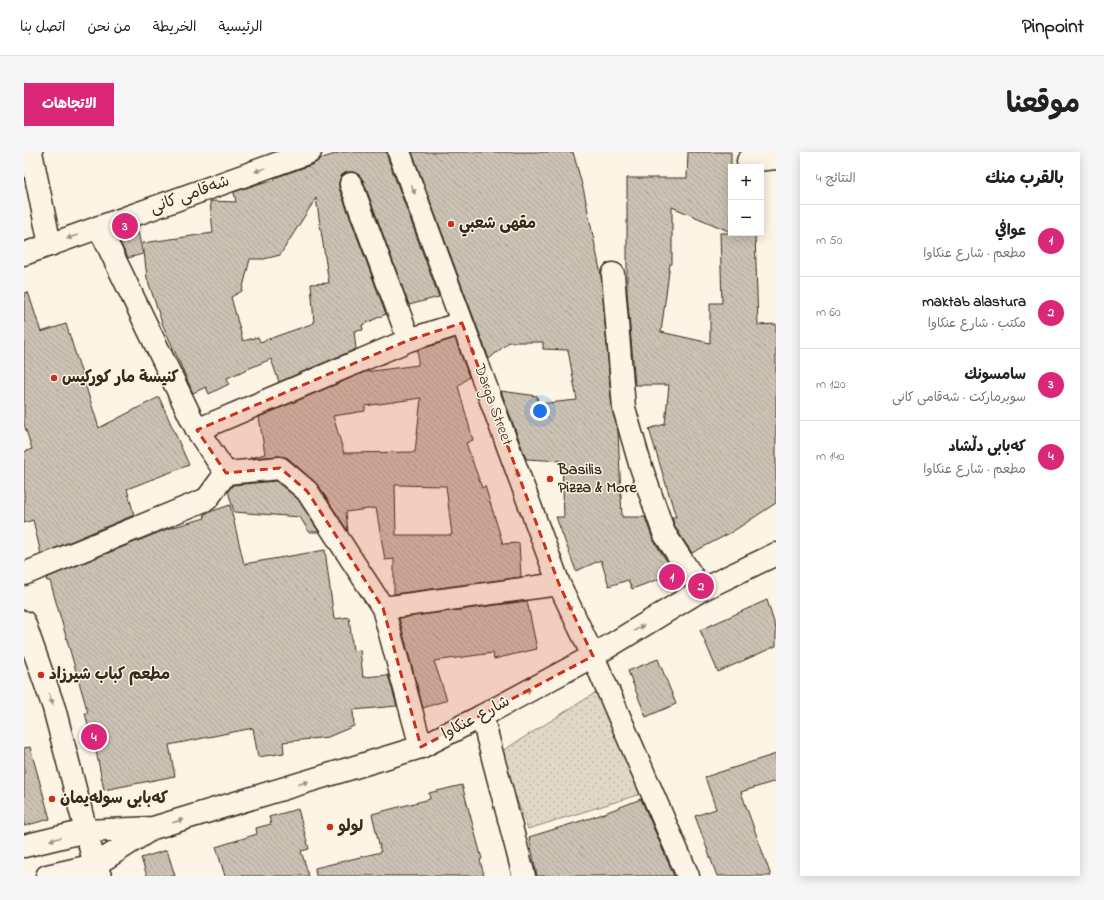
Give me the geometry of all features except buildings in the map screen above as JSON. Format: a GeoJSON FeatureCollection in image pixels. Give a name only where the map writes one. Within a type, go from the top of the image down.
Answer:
{"type":"FeatureCollection","features":[{"type":"Feature","properties":{"kind":"street"},"geometry":{"type":"LineString","coordinates":[[31,152],[50,245]]}},
{"type":"Feature","properties":{"kind":"street","name":"شەقامی کانی"},"geometry":{"type":"LineString","coordinates":[[24,254],[310,152]]}},
{"type":"Feature","properties":{"kind":"street","name":"Darga Street"},"geometry":{"type":"LineString","coordinates":[[399,152],[559,584],[593,656],[688,876]]}},
{"type":"Feature","properties":{"kind":"street"},"geometry":{"type":"LineString","coordinates":[[748,162],[776,158]]}},
{"type":"Feature","properties":{"kind":"street"},"geometry":{"type":"LineString","coordinates":[[351,184],[409,340]]}},
{"type":"Feature","properties":{"kind":"street"},"geometry":{"type":"LineString","coordinates":[[99,227],[197,430],[226,474]]}},
{"type":"Feature","properties":{"kind":"street"},"geometry":{"type":"LineString","coordinates":[[613,274],[624,408],[640,464],[664,533],[701,590]]}},
{"type":"Feature","properties":{"kind":"street"},"geometry":{"type":"LineString","coordinates":[[197,430],[409,340],[462,323]]}},
{"type":"Feature","properties":{"kind":"street"},"geometry":{"type":"LineString","coordinates":[[24,574],[207,499],[226,474],[280,468],[307,491],[383,608],[421,747]]}},
{"type":"Feature","properties":{"kind":"street","name":"شارع عنكاوا"},"geometry":{"type":"LineString","coordinates":[[24,846],[86,831],[153,828],[421,747],[593,656],[701,590],[776,554]]}},
{"type":"Feature","properties":{"kind":"street"},"geometry":{"type":"LineString","coordinates":[[383,608],[559,584]]}},
{"type":"Feature","properties":{"kind":"street"},"geometry":{"type":"LineString","coordinates":[[24,622],[54,708],[97,870]]}},
{"type":"Feature","properties":{"kind":"street"},"geometry":{"type":"LineString","coordinates":[[482,716],[524,876]]}},
{"type":"Feature","properties":{"kind":"street","name":"شارع عنكاوا"},"geometry":{"type":"LineString","coordinates":[[50,876],[97,870],[153,828]]}},
{"type":"Feature","properties":{"kind":"highlighted area"},"geometry":{"type":"Polygon","coordinates":[[[462,323],[559,584],[593,656],[421,747],[383,608],[307,491],[280,468],[226,473],[197,430],[409,340],[462,323]]]}},
{"type":"Feature","properties":{"kind":"shaded area"},"geometry":{"type":"Polygon","coordinates":[[[600,690],[644,793],[528,829],[499,753],[600,690]]]}},
{"type":"Feature","properties":{"kind":"place","name":"مقهى شعبي"},"geometry":{"type":"Point","coordinates":[451,224]}},
{"type":"Feature","properties":{"kind":"place","name":"سامسونك"},"geometry":{"type":"Point","coordinates":[125,226]}},
{"type":"Feature","properties":{"kind":"place","name":"كنيسة مار كوركيس"},"geometry":{"type":"Point","coordinates":[54,378]}},
{"type":"Feature","properties":{"kind":"place","name":"Basilis Pizza & More"},"geometry":{"type":"Point","coordinates":[550,479]}},
{"type":"Feature","properties":{"kind":"place","name":"عوافي"},"geometry":{"type":"Point","coordinates":[672,577]}},
{"type":"Feature","properties":{"kind":"place","name":"maktab alastura"},"geometry":{"type":"Point","coordinates":[701,586]}},
{"type":"Feature","properties":{"kind":"place","name":"مطعم كباب شيرزاد"},"geometry":{"type":"Point","coordinates":[41,675]}},
{"type":"Feature","properties":{"kind":"place","name":"کەبابی دڵشاد"},"geometry":{"type":"Point","coordinates":[94,737]}},
{"type":"Feature","properties":{"kind":"place","name":"کەبابی سولەیمان"},"geometry":{"type":"Point","coordinates":[52,799]}},
{"type":"Feature","properties":{"kind":"place","name":"لولو"},"geometry":{"type":"Point","coordinates":[330,827]}}]}
